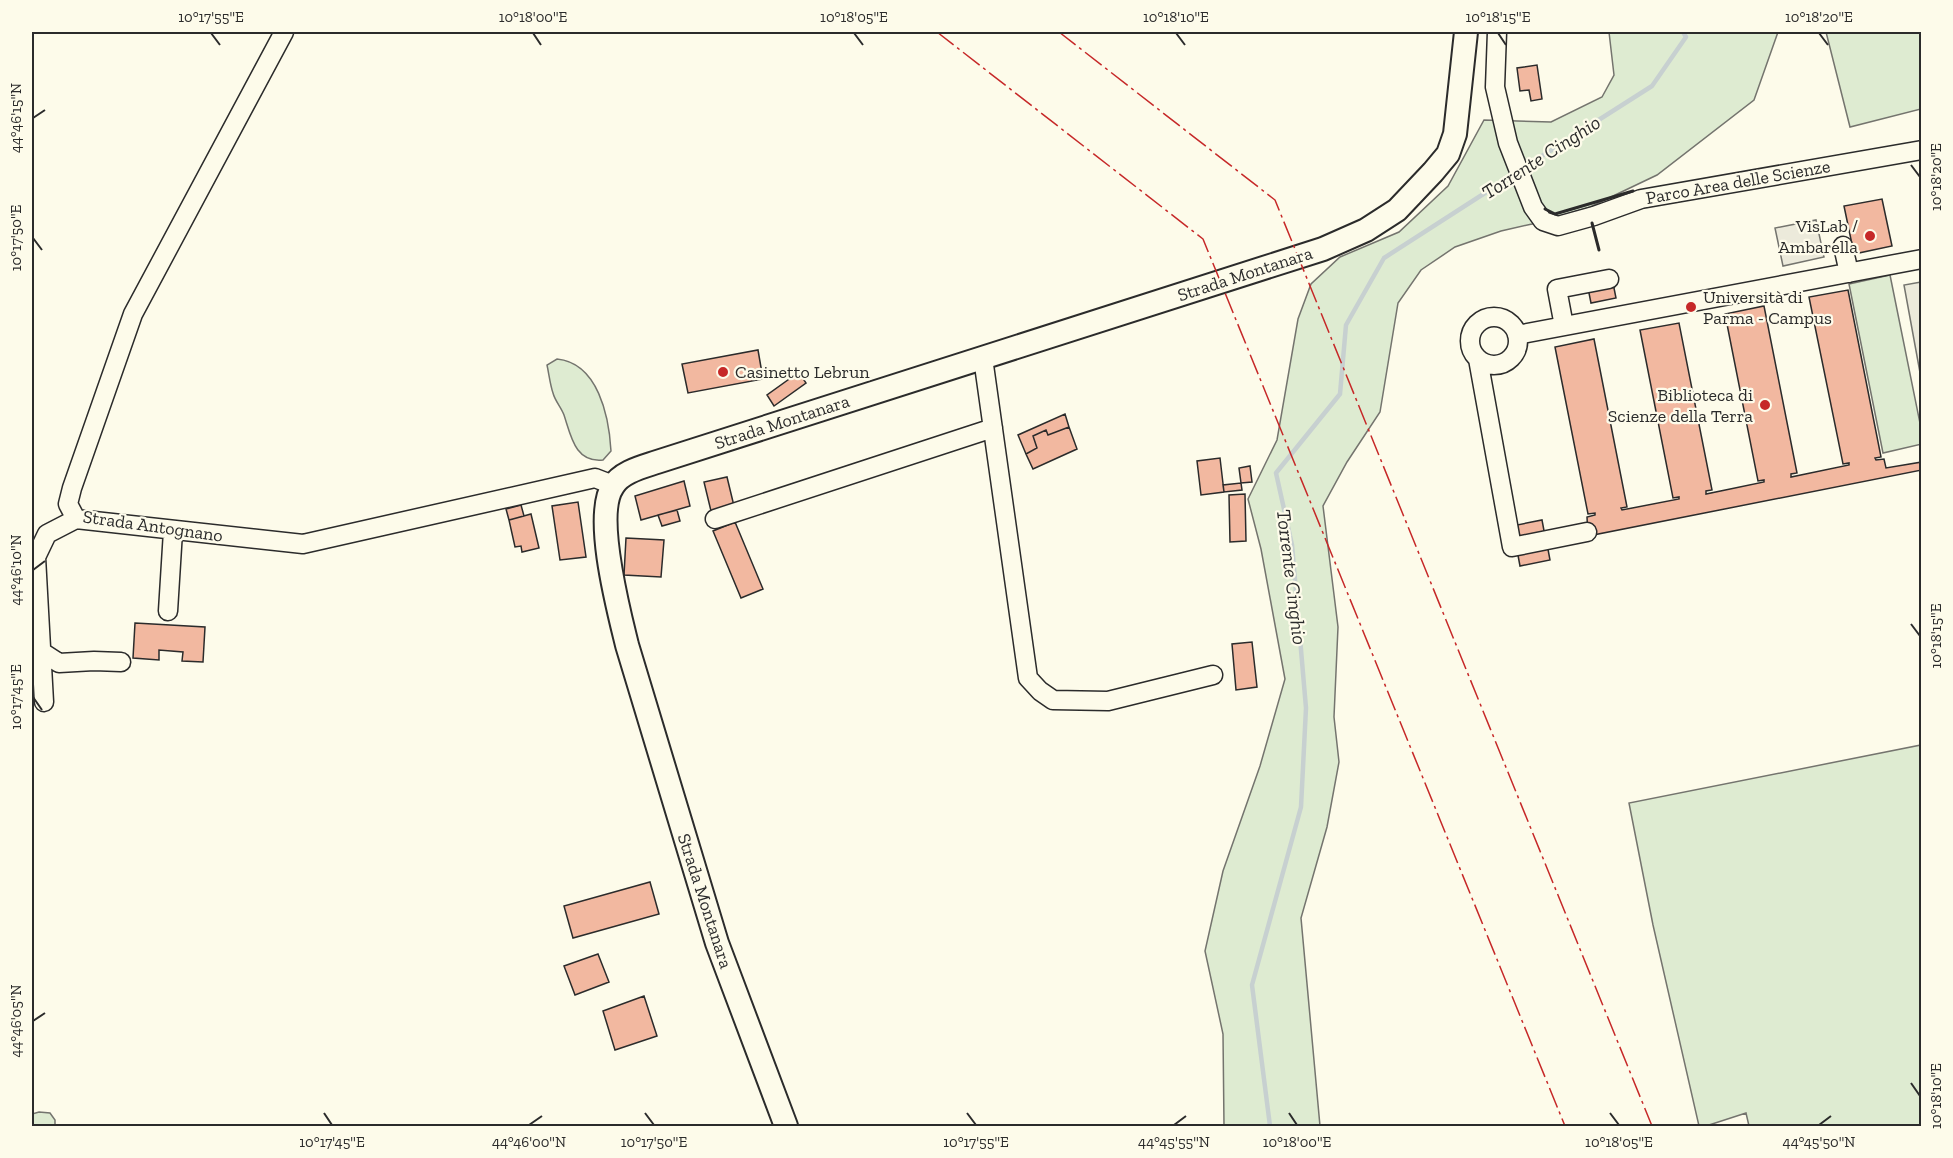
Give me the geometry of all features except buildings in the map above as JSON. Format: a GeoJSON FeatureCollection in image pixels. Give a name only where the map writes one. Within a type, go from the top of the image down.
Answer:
{"type":"FeatureCollection","features":[{"type":"Feature","properties":{"kind":"main road","name":"Strada Montanara"},"geometry":{"type":"LineString","coordinates":[[786,1126],[717,944],[627,645],[616,602],[606,544],[606,513],[613,485],[630,472],[657,462],[1323,249],[1366,230],[1397,210],[1448,154],[1455,134],[1466,32]]}},
{"type":"Feature","properties":{"kind":"street","name":"Strada Antognano"},"geometry":{"type":"LineString","coordinates":[[284,32],[133,314],[72,488],[68,504],[76,519],[303,544],[595,478],[613,485]]}},
{"type":"Feature","properties":{"kind":"street","name":"Parco Area delle Scienze"},"geometry":{"type":"LineString","coordinates":[[1497,32],[1495,87],[1508,144],[1533,207],[1544,221],[1558,226],[1641,199],[1922,150]]}},
{"type":"Feature","properties":{"kind":"street"},"geometry":{"type":"LineString","coordinates":[[1843,246],[1849,273]]}},
{"type":"Feature","properties":{"kind":"street"},"geometry":{"type":"LineString","coordinates":[[1517,335],[1922,259]]}},
{"type":"Feature","properties":{"kind":"street"},"geometry":{"type":"LineString","coordinates":[[1564,326],[1557,289],[1609,279]]}},
{"type":"Feature","properties":{"kind":"street"},"geometry":{"type":"LineString","coordinates":[[1478,359],[1490,365],[1506,362],[1516,350],[1517,335],[1511,324],[1502,318],[1494,317],[1480,322],[1470,335],[1470,344],[1478,359],[1512,547],[1587,532]]}},
{"type":"Feature","properties":{"kind":"street"},"geometry":{"type":"LineString","coordinates":[[983,358],[1022,642],[1029,678],[1040,691],[1053,700],[1108,701],[1213,675]]}},
{"type":"Feature","properties":{"kind":"street"},"geometry":{"type":"LineString","coordinates":[[715,519],[993,428]]}},
{"type":"Feature","properties":{"kind":"street"},"geometry":{"type":"LineString","coordinates":[[44,702],[36,557],[47,534],[76,519]]}},
{"type":"Feature","properties":{"kind":"street"},"geometry":{"type":"LineString","coordinates":[[168,611],[173,531]]}},
{"type":"Feature","properties":{"kind":"street"},"geometry":{"type":"LineString","coordinates":[[42,652],[59,663],[121,662]]}},
{"type":"Feature","properties":{"kind":"green space"},"geometry":{"type":"Polygon","coordinates":[[[1609,32],[1778,32],[1754,100],[1657,175],[1590,207],[1501,231],[1455,247],[1421,270],[1398,303],[1380,412],[1347,462],[1323,506],[1338,627],[1334,717],[1339,762],[1327,827],[1301,918],[1320,1126],[1224,1126],[1223,1034],[1205,951],[1223,871],[1260,766],[1285,679],[1261,549],[1248,499],[1277,440],[1298,319],[1311,284],[1340,257],[1399,232],[1448,186],[1484,120],[1551,122],[1602,97],[1614,75],[1609,32]]]}},
{"type":"Feature","properties":{"kind":"green space"},"geometry":{"type":"Polygon","coordinates":[[[1826,32],[1921,32],[1921,109],[1850,127],[1826,32]]]}},
{"type":"Feature","properties":{"kind":"green space"},"geometry":{"type":"Polygon","coordinates":[[[1890,275],[1921,428],[1922,444],[1883,453],[1849,284],[1890,275]]]}},
{"type":"Feature","properties":{"kind":"green space"},"geometry":{"type":"Polygon","coordinates":[[[557,359],[571,363],[582,370],[599,393],[607,422],[611,451],[603,460],[594,460],[580,453],[572,439],[564,415],[554,396],[547,365],[557,359]]]}},
{"type":"Feature","properties":{"kind":"green space"},"geometry":{"type":"Polygon","coordinates":[[[1921,745],[1921,1126],[1749,1126],[1746,1113],[1706,1126],[1699,1126],[1653,925],[1629,803],[1921,745]]]}},
{"type":"Feature","properties":{"kind":"green space"},"geometry":{"type":"Polygon","coordinates":[[[50,1113],[55,1120],[55,1126],[32,1126],[32,1114],[50,1113]]]}},
{"type":"Feature","properties":{"kind":"shaded area"},"geometry":{"type":"Polygon","coordinates":[[[1816,220],[1824,257],[1783,266],[1775,228],[1816,220]]]}},
{"type":"Feature","properties":{"kind":"shaded area"},"geometry":{"type":"Polygon","coordinates":[[[1922,282],[1921,378],[1904,285],[1922,282]]]}},
{"type":"Feature","properties":{"kind":"waterway","name":"Torrente Cinghio"},"geometry":{"type":"LineString","coordinates":[[1523,168],[1652,86],[1686,37],[1683,32]]}},
{"type":"Feature","properties":{"kind":"waterway","name":"Torrente Cinghio"},"geometry":{"type":"LineString","coordinates":[[1270,1126],[1252,985],[1301,807],[1306,708],[1292,545],[1276,473],[1340,394],[1346,325],[1384,258],[1516,173]]}},
{"type":"Feature","properties":{"kind":"wall"},"geometry":{"type":"LineString","coordinates":[[1545,209],[1555,214],[1633,191]]}},
{"type":"Feature","properties":{"kind":"wall"},"geometry":{"type":"LineString","coordinates":[[1592,223],[1599,250]]}},
{"type":"Feature","properties":{"kind":"power"},"geometry":{"type":"LineString","coordinates":[[937,32],[1203,239],[1565,1126]]}},
{"type":"Feature","properties":{"kind":"power"},"geometry":{"type":"LineString","coordinates":[[1059,32],[1275,200],[1652,1126]]}},
{"type":"Feature","properties":{"kind":"place","name":"VisLab / Ambarella"},"geometry":{"type":"Point","coordinates":[1870,236]}},
{"type":"Feature","properties":{"kind":"place","name":"Università di Parma - Campus"},"geometry":{"type":"Point","coordinates":[1691,307]}},
{"type":"Feature","properties":{"kind":"place","name":"Casinetto Lebrun"},"geometry":{"type":"Point","coordinates":[723,372]}},
{"type":"Feature","properties":{"kind":"place","name":"Biblioteca di Scienze della Terra"},"geometry":{"type":"Point","coordinates":[1765,405]}}]}
